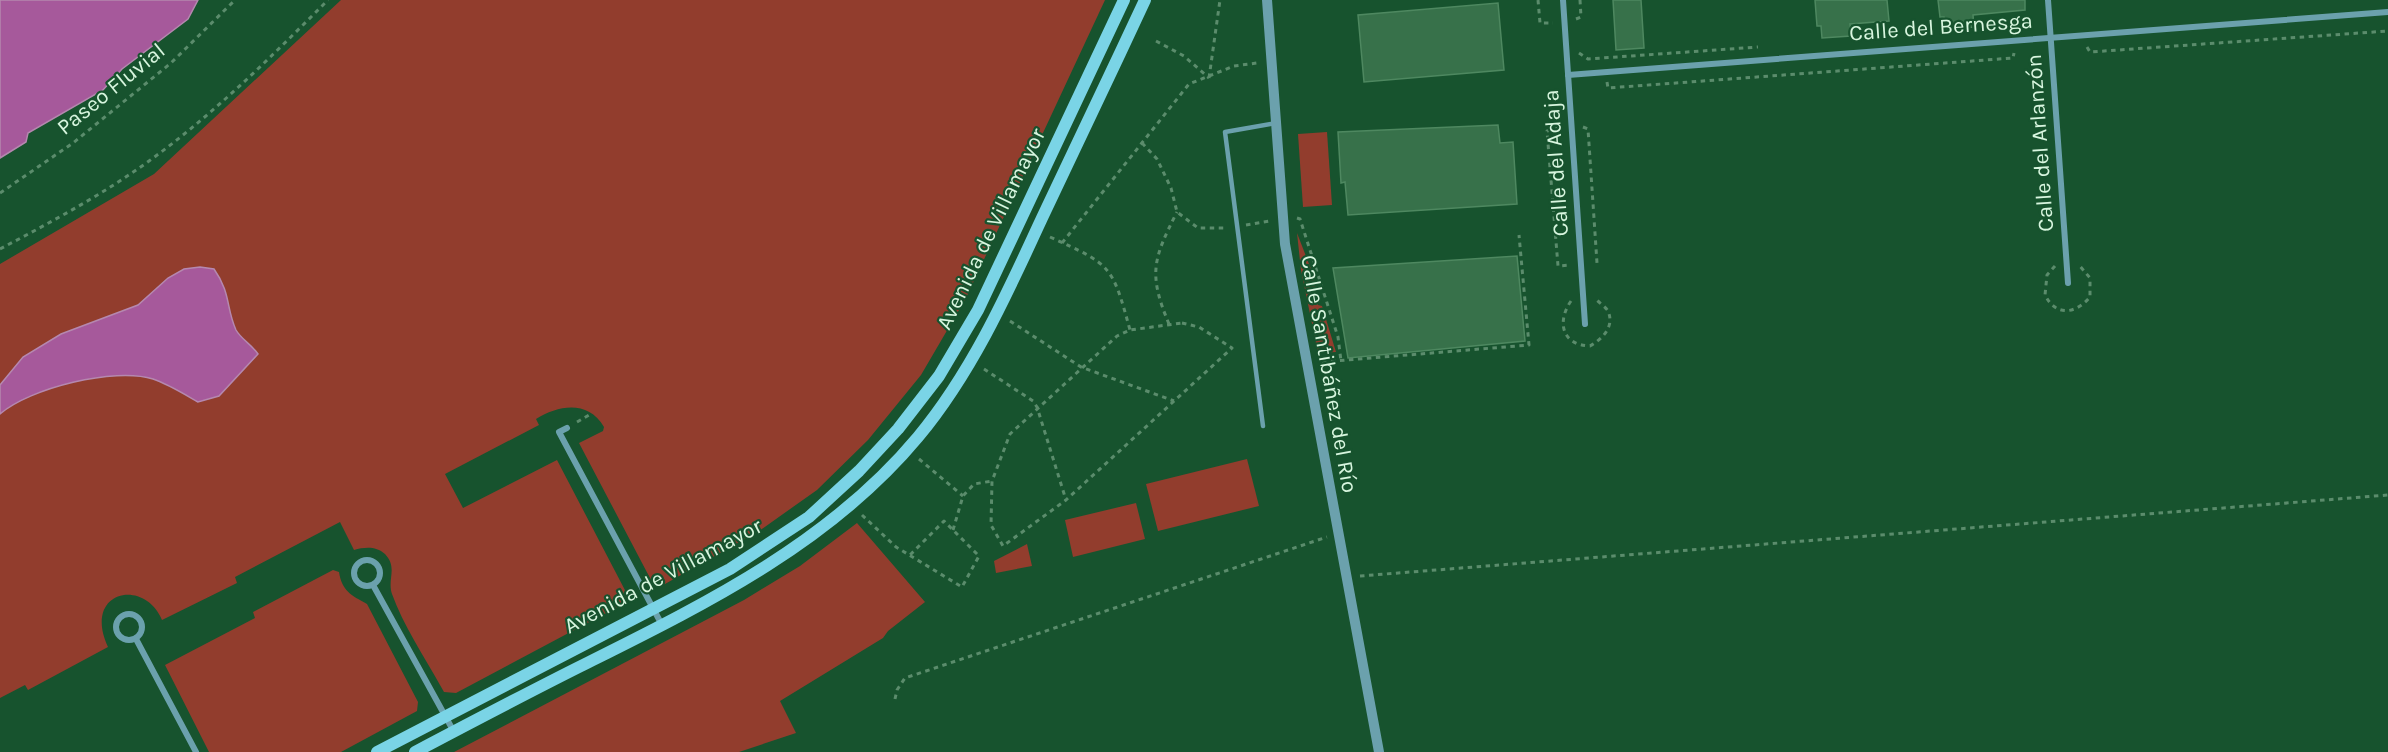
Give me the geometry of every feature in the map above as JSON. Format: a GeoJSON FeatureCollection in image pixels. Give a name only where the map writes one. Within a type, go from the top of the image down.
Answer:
{"type":"FeatureCollection","features":[{"type":"Feature","properties":{"kind":"main road","name":"Avenida de Villamayor"},"geometry":{"type":"LineString","coordinates":[[377,752],[730,569],[809,517],[867,463],[898,429],[939,376],[978,310],[1124,0]]}},
{"type":"Feature","properties":{"kind":"main road","name":"Avenida de Villamayor"},"geometry":{"type":"LineString","coordinates":[[415,752],[662,626],[787,554],[825,527],[875,483],[918,437],[958,382],[998,314],[1145,0]]}},
{"type":"Feature","properties":{"kind":"street","name":"Calle Santibáñez del Río"},"geometry":{"type":"LineString","coordinates":[[1267,0],[1285,244],[1379,752]]}},
{"type":"Feature","properties":{"kind":"street","name":"Calle del Adaja"},"geometry":{"type":"LineString","coordinates":[[1563,0],[1585,324]]}},
{"type":"Feature","properties":{"kind":"street","name":"Calle del Arlanzón"},"geometry":{"type":"LineString","coordinates":[[2048,0],[2068,283]]}},
{"type":"Feature","properties":{"kind":"street","name":"Calle del Bernesga"},"geometry":{"type":"LineString","coordinates":[[1568,75],[2050,36],[2388,12]]}},
{"type":"Feature","properties":{"kind":"street"},"geometry":{"type":"LineString","coordinates":[[567,428],[560,432],[662,626]]}},
{"type":"Feature","properties":{"kind":"street"},"geometry":{"type":"LineString","coordinates":[[365,560],[374,562],[380,569],[379,578],[373,585],[364,587],[356,582],[353,573],[356,564],[365,560]]}},
{"type":"Feature","properties":{"kind":"street"},"geometry":{"type":"LineString","coordinates":[[373,585],[454,732]]}},
{"type":"Feature","properties":{"kind":"street"},"geometry":{"type":"LineString","coordinates":[[127,614],[136,615],[142,623],[142,632],[136,639],[126,640],[118,636],[116,627],[119,618],[127,614]]}},
{"type":"Feature","properties":{"kind":"street"},"geometry":{"type":"LineString","coordinates":[[136,639],[196,752]]}},
{"type":"Feature","properties":{"kind":"lane"},"geometry":{"type":"LineString","coordinates":[[1263,426],[1225,132],[1276,123]]}},
{"type":"Feature","properties":{"kind":"path","name":"Paseo Fluvial"},"geometry":{"type":"LineString","coordinates":[[0,193],[73,143],[171,63],[235,0]]}},
{"type":"Feature","properties":{"kind":"path"},"geometry":{"type":"LineString","coordinates":[[0,249],[111,188],[150,160],[240,85],[328,0]]}},
{"type":"Feature","properties":{"kind":"path"},"geometry":{"type":"LineString","coordinates":[[1209,78],[1220,0]]}},
{"type":"Feature","properties":{"kind":"path"},"geometry":{"type":"LineString","coordinates":[[1538,0],[1540,23],[1553,22],[1554,30]]}},
{"type":"Feature","properties":{"kind":"path"},"geometry":{"type":"LineString","coordinates":[[1576,28],[1576,18],[1581,17],[1580,0]]}},
{"type":"Feature","properties":{"kind":"path"},"geometry":{"type":"LineString","coordinates":[[2084,47],[2090,47],[2090,52],[2388,31]]}},
{"type":"Feature","properties":{"kind":"path"},"geometry":{"type":"LineString","coordinates":[[1156,41],[1184,56],[1209,78]]}},
{"type":"Feature","properties":{"kind":"path"},"geometry":{"type":"LineString","coordinates":[[1578,45],[1579,53],[1588,59],[1763,46]]}},
{"type":"Feature","properties":{"kind":"path"},"geometry":{"type":"LineString","coordinates":[[1603,82],[1607,82],[1608,88],[2013,58],[2013,53],[2022,52]]}},
{"type":"Feature","properties":{"kind":"path"},"geometry":{"type":"LineString","coordinates":[[1062,243],[1189,84],[1209,78],[1234,66],[1259,63]]}},
{"type":"Feature","properties":{"kind":"path"},"geometry":{"type":"LineString","coordinates":[[1560,118],[1560,130],[1547,131],[1558,266],[1570,264],[1571,276]]}},
{"type":"Feature","properties":{"kind":"path"},"geometry":{"type":"LineString","coordinates":[[1582,119],[1583,129],[1588,129],[1597,263],[1593,263],[1593,272]]}},
{"type":"Feature","properties":{"kind":"path"},"geometry":{"type":"LineString","coordinates":[[1142,143],[1161,167],[1177,212],[1198,228],[1270,221]]}},
{"type":"Feature","properties":{"kind":"path"},"geometry":{"type":"LineString","coordinates":[[1169,324],[1154,283],[1161,244],[1177,212]]}},
{"type":"Feature","properties":{"kind":"path"},"geometry":{"type":"LineString","coordinates":[[1293,218],[1300,219],[1338,337],[1341,361]]}},
{"type":"Feature","properties":{"kind":"path"},"geometry":{"type":"LineString","coordinates":[[1317,363],[1529,345],[1519,235]]}},
{"type":"Feature","properties":{"kind":"path"},"geometry":{"type":"LineString","coordinates":[[1050,237],[1099,260],[1117,284],[1130,330]]}},
{"type":"Feature","properties":{"kind":"path"},"geometry":{"type":"LineString","coordinates":[[2056,265],[2047,274],[2045,295],[2055,309],[2074,311],[2090,297],[2092,289],[2089,275],[2077,264]]}},
{"type":"Feature","properties":{"kind":"path"},"geometry":{"type":"LineString","coordinates":[[1573,298],[1562,320],[1565,335],[1572,342],[1590,346],[1604,336],[1610,317],[1606,308],[1595,299],[1594,290]]}},
{"type":"Feature","properties":{"kind":"path"},"geometry":{"type":"LineString","coordinates":[[1010,321],[1081,367],[1174,401]]}},
{"type":"Feature","properties":{"kind":"path"},"geometry":{"type":"LineString","coordinates":[[1169,324],[1199,327],[1232,348],[1066,501],[1003,546],[991,525],[992,481],[1010,434],[1081,367],[1117,336],[1130,330],[1169,324]]}},
{"type":"Feature","properties":{"kind":"path"},"geometry":{"type":"LineString","coordinates":[[984,369],[1033,401],[1037,407],[1066,501]]}},
{"type":"Feature","properties":{"kind":"path"},"geometry":{"type":"LineString","coordinates":[[917,458],[963,496]]}},
{"type":"Feature","properties":{"kind":"path"},"geometry":{"type":"LineString","coordinates":[[953,530],[963,496],[974,484],[992,481]]}},
{"type":"Feature","properties":{"kind":"path"},"geometry":{"type":"LineString","coordinates":[[1346,576],[2388,495]]}},
{"type":"Feature","properties":{"kind":"path"},"geometry":{"type":"LineString","coordinates":[[862,515],[897,547],[910,555],[962,587],[979,556],[944,520],[910,555]]}},
{"type":"Feature","properties":{"kind":"path"},"geometry":{"type":"LineString","coordinates":[[895,699],[897,690],[905,678],[1338,533]]}},
{"type":"Feature","properties":{"kind":"shaded area"},"geometry":{"type":"Polygon","coordinates":[[[0,0],[198,0],[188,19],[122,69],[103,90],[28,133],[26,142],[0,158],[0,0]]]}},
{"type":"Feature","properties":{"kind":"shaded area"},"geometry":{"type":"Polygon","coordinates":[[[341,0],[1105,0],[966,298],[921,375],[868,440],[817,490],[759,531],[665,584],[659,585],[651,580],[579,443],[603,431],[604,427],[590,412],[563,408],[536,419],[539,425],[445,474],[463,508],[557,460],[627,594],[625,603],[456,693],[444,692],[402,617],[392,594],[392,569],[389,559],[382,551],[374,548],[354,550],[340,522],[235,577],[237,583],[162,620],[153,607],[142,598],[130,595],[118,596],[109,603],[103,613],[102,628],[108,647],[28,690],[25,685],[0,698],[0,264],[154,174],[341,0]]]}},
{"type":"Feature","properties":{"kind":"shaded area"},"geometry":{"type":"Polygon","coordinates":[[[1327,132],[1332,205],[1303,207],[1298,134],[1327,132]]]}},
{"type":"Feature","properties":{"kind":"shaded area"},"geometry":{"type":"Polygon","coordinates":[[[1297,233],[1316,282],[1318,305],[1322,306],[1336,352],[1318,353],[1301,270],[1297,233]]]}},
{"type":"Feature","properties":{"kind":"shaded area"},"geometry":{"type":"Polygon","coordinates":[[[200,267],[214,269],[226,293],[236,330],[258,354],[219,396],[198,402],[153,379],[117,376],[73,382],[51,388],[31,396],[0,414],[0,385],[23,357],[61,334],[138,305],[168,278],[184,269],[200,267]]]}},
{"type":"Feature","properties":{"kind":"shaded area"},"geometry":{"type":"Polygon","coordinates":[[[1247,459],[1259,506],[1158,531],[1146,484],[1247,459]]]}},
{"type":"Feature","properties":{"kind":"shaded area"},"geometry":{"type":"Polygon","coordinates":[[[1136,503],[1145,539],[1073,557],[1065,520],[1136,503]]]}},
{"type":"Feature","properties":{"kind":"shaded area"},"geometry":{"type":"Polygon","coordinates":[[[857,523],[925,602],[888,631],[883,638],[780,701],[796,733],[739,752],[454,752],[744,600],[800,566],[857,523]]]}},
{"type":"Feature","properties":{"kind":"shaded area"},"geometry":{"type":"Polygon","coordinates":[[[1027,544],[1032,566],[996,573],[994,561],[1027,544]]]}},
{"type":"Feature","properties":{"kind":"shaded area"},"geometry":{"type":"Polygon","coordinates":[[[333,570],[339,572],[342,584],[348,592],[367,604],[418,702],[417,711],[341,752],[209,752],[165,665],[255,618],[253,612],[333,570]]]}},
{"type":"Feature","properties":{"kind":"building"},"geometry":{"type":"Polygon","coordinates":[[[1613,0],[1641,0],[1644,48],[1616,50],[1613,0]]]}},
{"type":"Feature","properties":{"kind":"building"},"geometry":{"type":"Polygon","coordinates":[[[1815,0],[1887,0],[1889,21],[1850,24],[1851,36],[1822,38],[1821,26],[1817,26],[1815,0]]]}},
{"type":"Feature","properties":{"kind":"building"},"geometry":{"type":"Polygon","coordinates":[[[1938,0],[2025,0],[2025,10],[1973,15],[1974,27],[1945,29],[1944,17],[1940,17],[1938,0]]]}},
{"type":"Feature","properties":{"kind":"building"},"geometry":{"type":"Polygon","coordinates":[[[1498,3],[1504,70],[1364,82],[1358,15],[1498,3]]]}},
{"type":"Feature","properties":{"kind":"building"},"geometry":{"type":"Polygon","coordinates":[[[1498,125],[1500,143],[1513,142],[1517,204],[1348,215],[1345,182],[1341,183],[1338,132],[1498,125]]]}},
{"type":"Feature","properties":{"kind":"building"},"geometry":{"type":"Polygon","coordinates":[[[1517,256],[1525,341],[1348,358],[1333,268],[1517,256]]]}}]}
